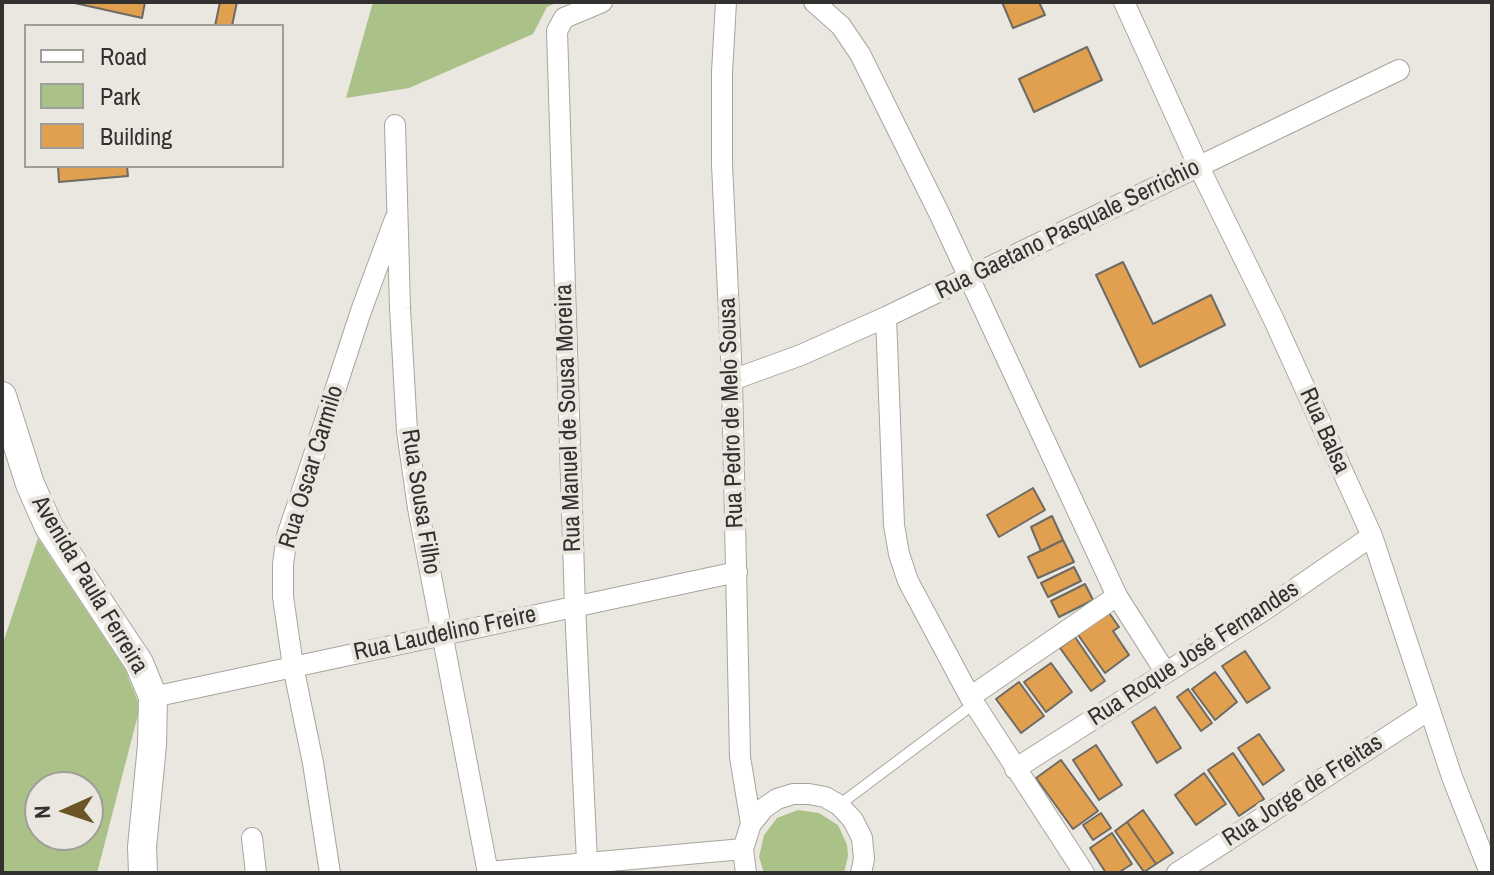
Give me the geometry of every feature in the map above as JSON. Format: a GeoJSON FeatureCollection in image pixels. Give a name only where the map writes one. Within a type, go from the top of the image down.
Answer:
{"type":"FeatureCollection","features":[{"type":"Feature","properties":{"kind":"main road","name":"Avenida Paula Ferreira"},"geometry":{"type":"LineString","coordinates":[[2,396],[25,469],[49,527],[139,663],[153,697],[152,745],[142,847],[143,873]]}},
{"type":"Feature","properties":{"kind":"street","name":"Rua Manuel de Sousa Moreira"},"geometry":{"type":"LineString","coordinates":[[587,862],[575,606],[557,31],[564,18],[602,2]]}},
{"type":"Feature","properties":{"kind":"street","name":"Rua Pedro de Melo Sousa"},"geometry":{"type":"LineString","coordinates":[[726,2],[722,47],[722,164],[732,380],[740,757],[751,824]]}},
{"type":"Feature","properties":{"kind":"street"},"geometry":{"type":"LineString","coordinates":[[814,2],[841,26],[860,54],[968,276],[1117,596],[1166,673]]}},
{"type":"Feature","properties":{"kind":"street","name":"Rua Balsa"},"geometry":{"type":"LineString","coordinates":[[1124,2],[1372,536],[1452,777],[1490,873]]}},
{"type":"Feature","properties":{"kind":"street","name":"Rua Gaetano Pasquale Serrichio"},"geometry":{"type":"LineString","coordinates":[[732,380],[801,355],[886,317],[1399,70]]}},
{"type":"Feature","properties":{"kind":"street","name":"Rua Sousa Filho"},"geometry":{"type":"LineString","coordinates":[[395,125],[407,431],[418,508],[488,873]]}},
{"type":"Feature","properties":{"kind":"street","name":"Rua Oscar Carmilo"},"geometry":{"type":"LineString","coordinates":[[330,873],[313,763],[293,666],[283,597],[283,564],[287,536],[361,311],[398,210]]}},
{"type":"Feature","properties":{"kind":"street"},"geometry":{"type":"LineString","coordinates":[[886,317],[894,525],[908,581],[972,700],[1084,873]]}},
{"type":"Feature","properties":{"kind":"street","name":"Rua Roque José Fernandes"},"geometry":{"type":"LineString","coordinates":[[1015,769],[1266,609],[1372,536]]}},
{"type":"Feature","properties":{"kind":"street","name":"Rua Laudelino Freire"},"geometry":{"type":"LineString","coordinates":[[153,697],[737,572]]}},
{"type":"Feature","properties":{"kind":"street"},"geometry":{"type":"LineString","coordinates":[[972,700],[1117,596]]}},
{"type":"Feature","properties":{"kind":"street","name":"Rua Jorge de Freitas"},"geometry":{"type":"LineString","coordinates":[[1177,873],[1429,710]]}},
{"type":"Feature","properties":{"kind":"street"},"geometry":{"type":"LineString","coordinates":[[746,873],[743,849],[751,824],[764,808],[777,799],[793,794],[817,795],[839,805],[853,820],[862,838],[864,859],[861,873]]}},
{"type":"Feature","properties":{"kind":"street"},"geometry":{"type":"LineString","coordinates":[[252,838],[256,873]]}},
{"type":"Feature","properties":{"kind":"street"},"geometry":{"type":"LineString","coordinates":[[488,873],[743,849]]}},
{"type":"Feature","properties":{"kind":"lane"},"geometry":{"type":"LineString","coordinates":[[839,805],[972,700]]}},
{"type":"Feature","properties":{"kind":"green space"},"geometry":{"type":"Polygon","coordinates":[[[373,2],[558,2],[547,7],[533,34],[409,88],[346,98],[373,2]]]}},
{"type":"Feature","properties":{"kind":"green space"},"geometry":{"type":"Polygon","coordinates":[[[38,538],[125,669],[140,707],[104,846],[104,771],[24,771],[24,851],[103,851],[97,873],[2,873],[2,646],[38,538]]]}},
{"type":"Feature","properties":{"kind":"green space"},"geometry":{"type":"Polygon","coordinates":[[[798,810],[819,813],[838,825],[847,845],[844,873],[764,873],[759,857],[764,835],[777,818],[798,810]]]}},
{"type":"Feature","properties":{"kind":"building"},"geometry":{"type":"Polygon","coordinates":[[[70,2],[145,2],[142,18],[70,2]]]}},
{"type":"Feature","properties":{"kind":"building"},"geometry":{"type":"Polygon","coordinates":[[[220,2],[237,2],[232,24],[215,24],[220,2]]]}},
{"type":"Feature","properties":{"kind":"building"},"geometry":{"type":"Polygon","coordinates":[[[1002,2],[1039,2],[1045,15],[1013,28],[1002,2]]]}},
{"type":"Feature","properties":{"kind":"building"},"geometry":{"type":"Polygon","coordinates":[[[1087,47],[1102,80],[1034,112],[1019,79],[1087,47]]]}},
{"type":"Feature","properties":{"kind":"building"},"geometry":{"type":"Polygon","coordinates":[[[58,168],[127,168],[128,176],[59,182],[58,168]]]}},
{"type":"Feature","properties":{"kind":"building"},"geometry":{"type":"Polygon","coordinates":[[[1123,262],[1153,324],[1211,295],[1225,325],[1140,367],[1096,275],[1123,262]]]}},
{"type":"Feature","properties":{"kind":"building"},"geometry":{"type":"Polygon","coordinates":[[[1033,488],[1045,510],[999,537],[987,515],[1033,488]]]}},
{"type":"Feature","properties":{"kind":"building"},"geometry":{"type":"Polygon","coordinates":[[[1052,516],[1063,540],[1041,551],[1031,527],[1052,516]]]}},
{"type":"Feature","properties":{"kind":"building"},"geometry":{"type":"Polygon","coordinates":[[[1063,540],[1074,562],[1038,578],[1028,557],[1063,540]]]}},
{"type":"Feature","properties":{"kind":"building"},"geometry":{"type":"Polygon","coordinates":[[[1074,567],[1081,581],[1048,597],[1041,583],[1074,567]]]}},
{"type":"Feature","properties":{"kind":"building"},"geometry":{"type":"Polygon","coordinates":[[[1085,584],[1093,600],[1059,617],[1051,601],[1085,584]]]}},
{"type":"Feature","properties":{"kind":"building"},"geometry":{"type":"Polygon","coordinates":[[[1107,610],[1119,627],[1113,631],[1129,655],[1105,673],[1076,632],[1107,610]]]}},
{"type":"Feature","properties":{"kind":"building"},"geometry":{"type":"Polygon","coordinates":[[[1075,637],[1105,681],[1091,691],[1060,648],[1075,637]]]}},
{"type":"Feature","properties":{"kind":"building"},"geometry":{"type":"Polygon","coordinates":[[[1245,651],[1270,688],[1247,703],[1222,666],[1245,651]]]}},
{"type":"Feature","properties":{"kind":"building"},"geometry":{"type":"Polygon","coordinates":[[[1051,663],[1072,692],[1046,712],[1024,682],[1051,663]]]}},
{"type":"Feature","properties":{"kind":"building"},"geometry":{"type":"Polygon","coordinates":[[[1215,672],[1237,702],[1215,720],[1192,689],[1215,672]]]}},
{"type":"Feature","properties":{"kind":"building"},"geometry":{"type":"Polygon","coordinates":[[[1019,682],[1044,716],[1021,733],[996,699],[1019,682]]]}},
{"type":"Feature","properties":{"kind":"building"},"geometry":{"type":"Polygon","coordinates":[[[1188,689],[1212,723],[1201,731],[1177,697],[1188,689]]]}},
{"type":"Feature","properties":{"kind":"building"},"geometry":{"type":"Polygon","coordinates":[[[1155,707],[1181,748],[1157,763],[1132,722],[1155,707]]]}},
{"type":"Feature","properties":{"kind":"building"},"geometry":{"type":"Polygon","coordinates":[[[1259,734],[1284,770],[1263,785],[1238,748],[1259,734]]]}},
{"type":"Feature","properties":{"kind":"building"},"geometry":{"type":"Polygon","coordinates":[[[1096,745],[1122,785],[1099,800],[1073,760],[1096,745]]]}},
{"type":"Feature","properties":{"kind":"building"},"geometry":{"type":"Polygon","coordinates":[[[1233,753],[1264,799],[1239,816],[1208,770],[1233,753]]]}},
{"type":"Feature","properties":{"kind":"building"},"geometry":{"type":"Polygon","coordinates":[[[1061,760],[1098,811],[1073,829],[1036,778],[1061,760]]]}},
{"type":"Feature","properties":{"kind":"building"},"geometry":{"type":"Polygon","coordinates":[[[1204,773],[1226,804],[1196,825],[1175,795],[1204,773]]]}},
{"type":"Feature","properties":{"kind":"building"},"geometry":{"type":"Polygon","coordinates":[[[1143,810],[1173,853],[1156,864],[1127,822],[1143,810]]]}},
{"type":"Feature","properties":{"kind":"building"},"geometry":{"type":"Polygon","coordinates":[[[1101,813],[1111,828],[1093,840],[1083,825],[1101,813]]]}},
{"type":"Feature","properties":{"kind":"building"},"geometry":{"type":"Polygon","coordinates":[[[1127,822],[1156,864],[1144,872],[1115,831],[1127,822]]]}},
{"type":"Feature","properties":{"kind":"building"},"geometry":{"type":"Polygon","coordinates":[[[1112,833],[1132,864],[1118,873],[1106,873],[1090,848],[1112,833]]]}}]}
